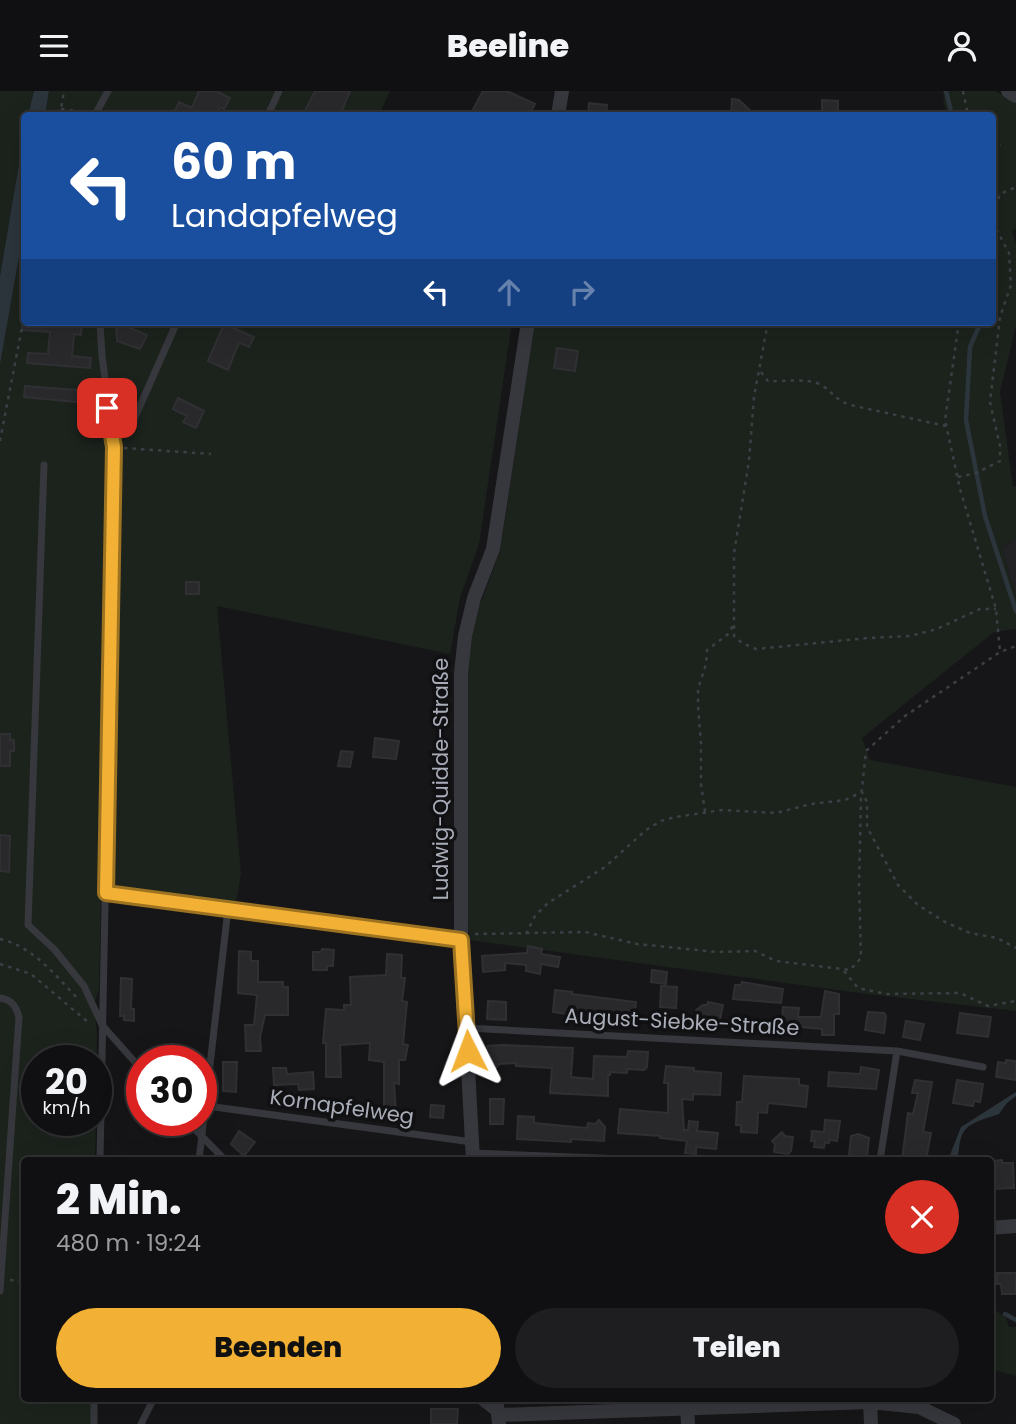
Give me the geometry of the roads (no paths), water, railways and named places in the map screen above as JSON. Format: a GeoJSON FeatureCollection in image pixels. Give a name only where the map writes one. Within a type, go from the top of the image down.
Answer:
{"type":"FeatureCollection","features":[{"type":"Feature","properties":{"kind":"street"},"geometry":{"type":"LineString","coordinates":[[558,112],[562,91]]}},
{"type":"Feature","properties":{"kind":"street"},"geometry":{"type":"LineString","coordinates":[[1008,91],[1016,96]]}},
{"type":"Feature","properties":{"kind":"street","name":"Ludwig-Quidde-Straße"},"geometry":{"type":"LineString","coordinates":[[472,1152],[461,937],[461,673],[465,636],[474,598],[493,549],[527,326]]}},
{"type":"Feature","properties":{"kind":"street"},"geometry":{"type":"LineString","coordinates":[[994,1228],[1016,1226]]}},
{"type":"Feature","properties":{"kind":"street"},"geometry":{"type":"LineString","coordinates":[[498,1419],[687,1408],[735,1402],[870,1402],[919,1407],[954,1424]]}},
{"type":"Feature","properties":{"kind":"street"},"geometry":{"type":"LineString","coordinates":[[870,1402],[871,1424]]}},
{"type":"Feature","properties":{"kind":"street"},"geometry":{"type":"LineString","coordinates":[[687,1408],[688,1424]]}},
{"type":"Feature","properties":{"kind":"lane"},"geometry":{"type":"LineString","coordinates":[[97,112],[108,91]]}},
{"type":"Feature","properties":{"kind":"lane"},"geometry":{"type":"LineString","coordinates":[[269,112],[279,91]]}},
{"type":"Feature","properties":{"kind":"lane"},"geometry":{"type":"LineString","coordinates":[[100,326],[110,434],[114,447],[100,1157]]}},
{"type":"Feature","properties":{"kind":"lane"},"geometry":{"type":"LineString","coordinates":[[110,434],[132,424],[175,326]]}},
{"type":"Feature","properties":{"kind":"lane"},"geometry":{"type":"LineString","coordinates":[[44,465],[28,925],[54,949],[84,986],[102,1025],[126,1052]]}},
{"type":"Feature","properties":{"kind":"lane"},"geometry":{"type":"LineString","coordinates":[[106,893],[461,937]]}},
{"type":"Feature","properties":{"kind":"lane"},"geometry":{"type":"LineString","coordinates":[[214,1045],[228,909]]}},
{"type":"Feature","properties":{"kind":"lane"},"geometry":{"type":"LineString","coordinates":[[0,998],[7,999],[16,1007],[19,1017],[0,1291]]}},
{"type":"Feature","properties":{"kind":"lane","name":"August-Siebke-Straße"},"geometry":{"type":"LineString","coordinates":[[467,1028],[897,1051],[983,1067]]}},
{"type":"Feature","properties":{"kind":"lane"},"geometry":{"type":"LineString","coordinates":[[880,1157],[897,1051]]}},
{"type":"Feature","properties":{"kind":"lane","name":"Kornapfelweg"},"geometry":{"type":"LineString","coordinates":[[217,1109],[472,1152]]}},
{"type":"Feature","properties":{"kind":"lane"},"geometry":{"type":"LineString","coordinates":[[200,1157],[202,1138]]}},
{"type":"Feature","properties":{"kind":"lane"},"geometry":{"type":"LineString","coordinates":[[202,1138],[222,1157]]}},
{"type":"Feature","properties":{"kind":"lane"},"geometry":{"type":"LineString","coordinates":[[472,1152],[581,1157]]}},
{"type":"Feature","properties":{"kind":"lane"},"geometry":{"type":"LineString","coordinates":[[94,1402],[94,1424]]}},
{"type":"Feature","properties":{"kind":"lane"},"geometry":{"type":"LineString","coordinates":[[141,1424],[152,1402]]}},
{"type":"Feature","properties":{"kind":"lane"},"geometry":{"type":"LineString","coordinates":[[480,1402],[498,1419]]}},
{"type":"Feature","properties":{"kind":"waterway"},"geometry":{"type":"LineString","coordinates":[[946,91],[951,112]]}},
{"type":"Feature","properties":{"kind":"waterway"},"geometry":{"type":"LineString","coordinates":[[979,326],[970,347],[966,420],[985,516],[1016,611]]}},
{"type":"Feature","properties":{"kind":"waterway"},"geometry":{"type":"LineString","coordinates":[[1005,1314],[1016,1320]]}}]}
